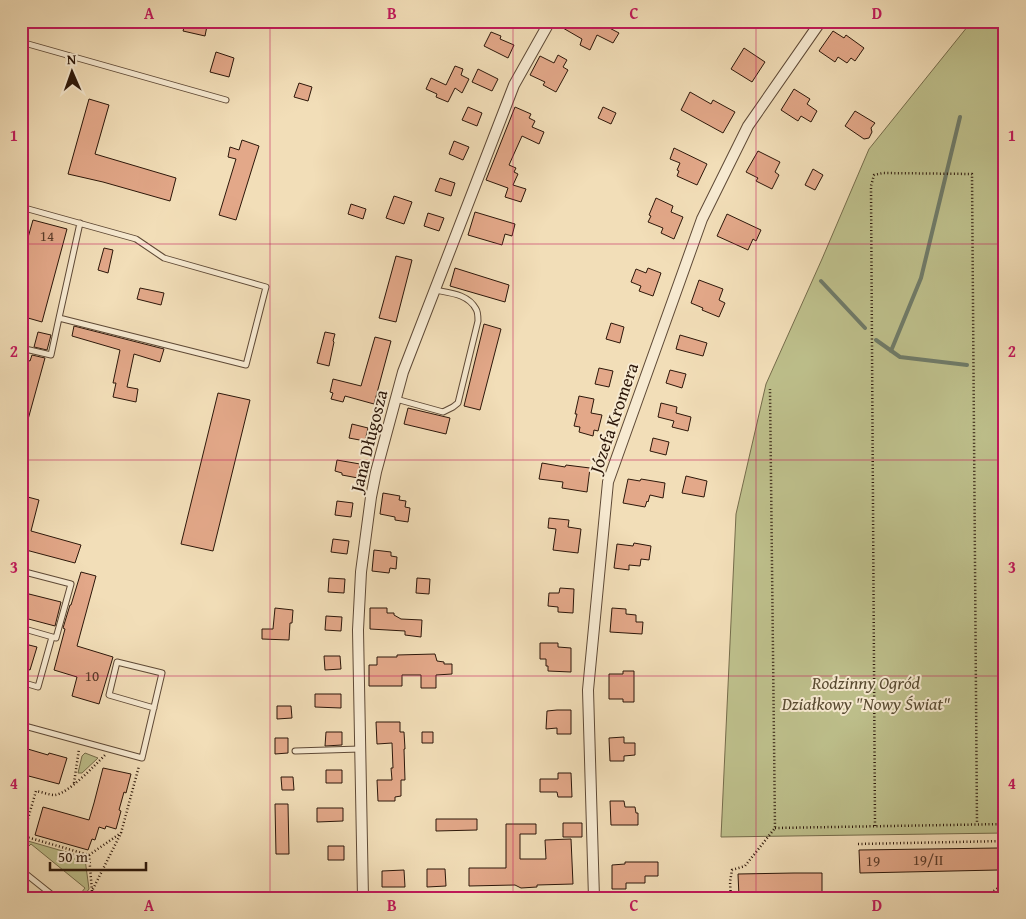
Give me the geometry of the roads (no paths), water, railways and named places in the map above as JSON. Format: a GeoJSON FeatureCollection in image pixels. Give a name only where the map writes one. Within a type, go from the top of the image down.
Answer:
{"type":"FeatureCollection","features":[{"type":"Feature","properties":{"kind":"street","name":"Jana Długosza"},"geometry":{"type":"LineString","coordinates":[[363,898],[358,630],[361,572],[371,497],[403,372],[514,85],[550,21]]}},
{"type":"Feature","properties":{"kind":"street","name":"Józefa Kromera"},"geometry":{"type":"LineString","coordinates":[[594,898],[588,690],[608,482],[702,219],[748,126],[821,21]]}},
{"type":"Feature","properties":{"kind":"lane"},"geometry":{"type":"LineString","coordinates":[[21,42],[226,100]]}},
{"type":"Feature","properties":{"kind":"lane"},"geometry":{"type":"LineString","coordinates":[[21,207],[136,240],[164,258],[266,287],[246,364],[59,318]]}},
{"type":"Feature","properties":{"kind":"lane"},"geometry":{"type":"LineString","coordinates":[[21,348],[51,355],[80,223]]}},
{"type":"Feature","properties":{"kind":"lane"},"geometry":{"type":"LineString","coordinates":[[396,399],[443,412],[458,403],[478,321],[477,310],[470,300],[460,295],[435,290]]}},
{"type":"Feature","properties":{"kind":"lane"},"geometry":{"type":"LineString","coordinates":[[21,571],[71,584],[56,638],[21,628]]}},
{"type":"Feature","properties":{"kind":"lane"},"geometry":{"type":"LineString","coordinates":[[21,682],[38,686],[52,637]]}},
{"type":"Feature","properties":{"kind":"lane"},"geometry":{"type":"LineString","coordinates":[[21,725],[142,758],[154,708],[162,673],[117,662],[109,695],[154,708]]}},
{"type":"Feature","properties":{"kind":"lane"},"geometry":{"type":"LineString","coordinates":[[294,751],[360,749]]}},
{"type":"Feature","properties":{"kind":"lane"},"geometry":{"type":"LineString","coordinates":[[21,870],[56,898]]}},
{"type":"Feature","properties":{"kind":"waterway"},"geometry":{"type":"LineString","coordinates":[[891,351],[921,278],[960,117]]}},
{"type":"Feature","properties":{"kind":"waterway"},"geometry":{"type":"LineString","coordinates":[[821,281],[865,328]]}},
{"type":"Feature","properties":{"kind":"waterway"},"geometry":{"type":"LineString","coordinates":[[876,340],[900,357],[967,365]]}},
{"type":"Feature","properties":{"kind":"park label","name":"Rodzinny Ogród Działkowy \"Nowy Świat\""},"geometry":{"type":"Point","coordinates":[866,693]}}]}
